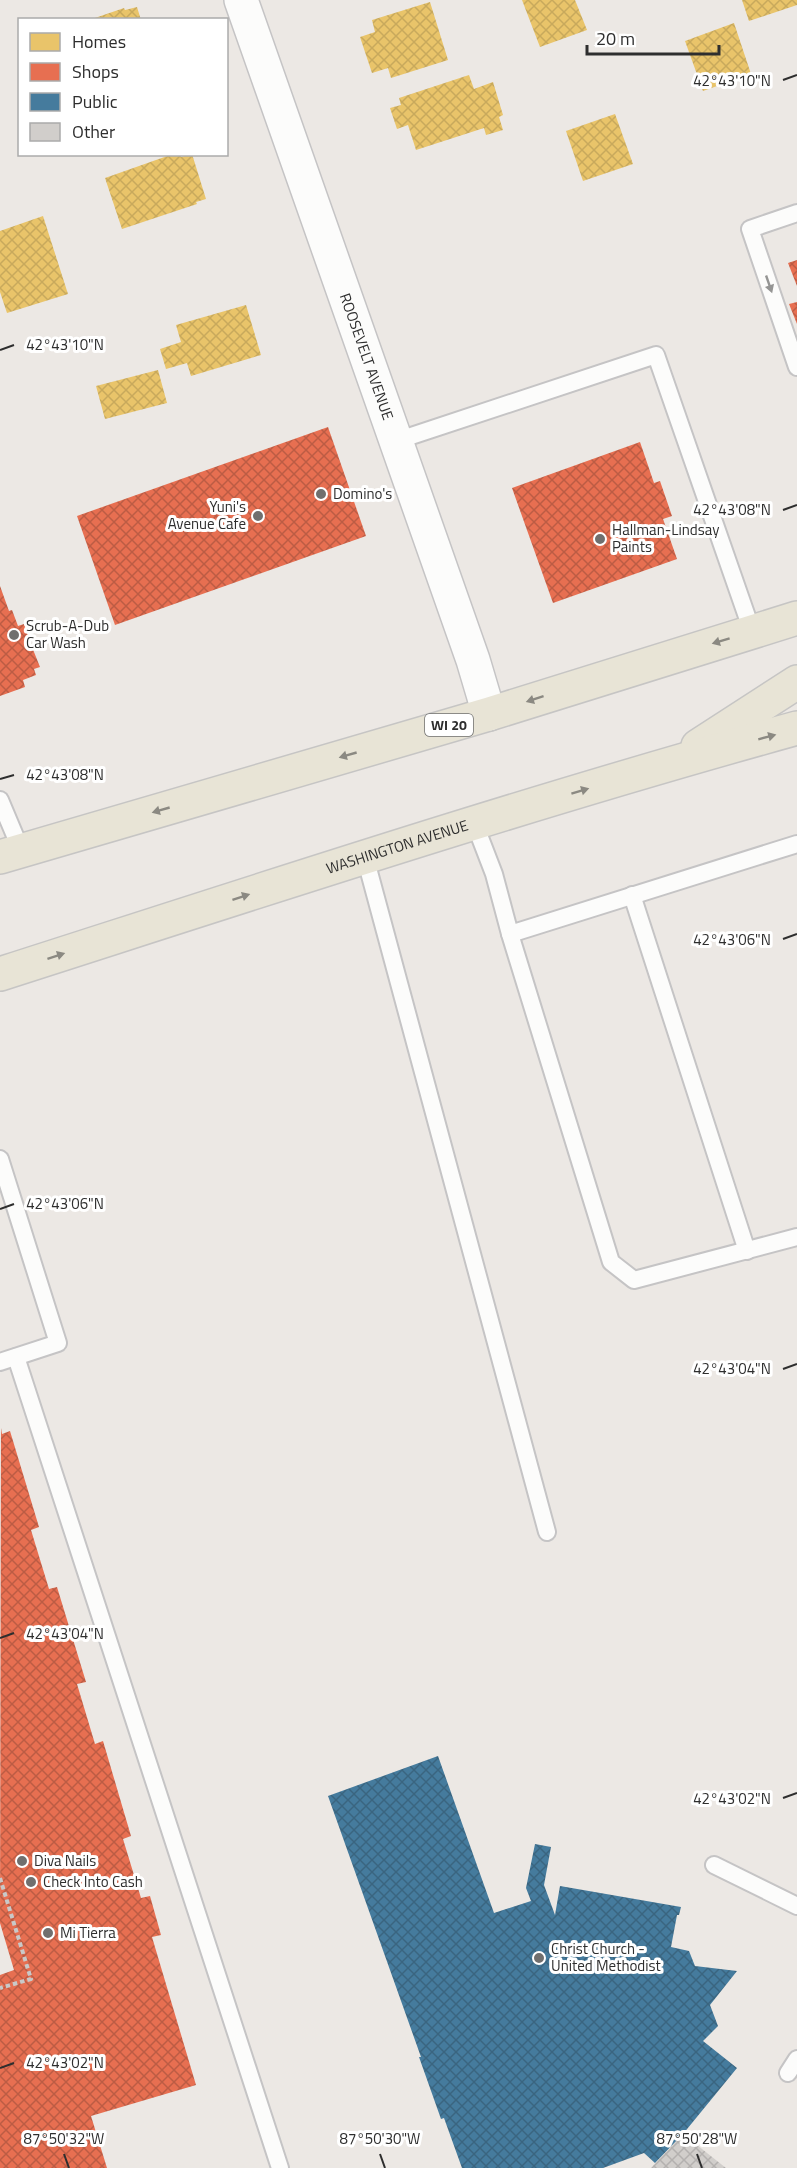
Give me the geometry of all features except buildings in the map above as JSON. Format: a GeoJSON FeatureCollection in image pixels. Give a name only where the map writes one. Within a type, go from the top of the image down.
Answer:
{"type":"FeatureCollection","features":[{"type":"Feature","properties":{"kind":"main road","name":"WI 20"},"geometry":{"type":"LineString","coordinates":[[10,853],[489,714],[797,618]]}},
{"type":"Feature","properties":{"kind":"main road"},"geometry":{"type":"LineString","coordinates":[[672,763],[797,682]]}},
{"type":"Feature","properties":{"kind":"main road","name":"WASHINGTON AVENUE"},"geometry":{"type":"LineString","coordinates":[[0,974],[474,822],[797,728]]}},
{"type":"Feature","properties":{"kind":"street","name":"ROOSEVELT AVENUE"},"geometry":{"type":"LineString","coordinates":[[241,0],[473,660],[489,714]]}},
{"type":"Feature","properties":{"kind":"lane"},"geometry":{"type":"LineString","coordinates":[[797,213],[750,229],[797,367]]}},
{"type":"Feature","properties":{"kind":"lane"},"geometry":{"type":"LineString","coordinates":[[396,441],[656,355],[752,631]]}},
{"type":"Feature","properties":{"kind":"lane"},"geometry":{"type":"LineString","coordinates":[[0,800],[10,853]]}},
{"type":"Feature","properties":{"kind":"lane"},"geometry":{"type":"LineString","coordinates":[[474,822],[494,874],[510,934],[611,1262],[633,1280],[797,1237]]}},
{"type":"Feature","properties":{"kind":"lane"},"geometry":{"type":"LineString","coordinates":[[510,934],[797,843]]}},
{"type":"Feature","properties":{"kind":"lane"},"geometry":{"type":"LineString","coordinates":[[365,857],[547,1532]]}},
{"type":"Feature","properties":{"kind":"lane"},"geometry":{"type":"LineString","coordinates":[[632,895],[747,1251]]}},
{"type":"Feature","properties":{"kind":"lane"},"geometry":{"type":"LineString","coordinates":[[0,1159],[58,1343],[8,1359],[280,2168]]}},
{"type":"Feature","properties":{"kind":"lane"},"geometry":{"type":"LineString","coordinates":[[714,1865],[797,1906]]}},
{"type":"Feature","properties":{"kind":"path"},"geometry":{"type":"LineString","coordinates":[[0,1878],[31,1979],[0,1988]]}},
{"type":"Feature","properties":{"kind":"place","name":"Domino's"},"geometry":{"type":"Point","coordinates":[321,494]}},
{"type":"Feature","properties":{"kind":"place","name":"Yuni's Avenue Cafe"},"geometry":{"type":"Point","coordinates":[258,516]}},
{"type":"Feature","properties":{"kind":"place","name":"Hallman-Lindsay Paints"},"geometry":{"type":"Point","coordinates":[600,539]}},
{"type":"Feature","properties":{"kind":"place","name":"Scrub-A-Dub Car Wash"},"geometry":{"type":"Point","coordinates":[14,635]}},
{"type":"Feature","properties":{"kind":"place","name":"Diva Nails"},"geometry":{"type":"Point","coordinates":[22,1861]}},
{"type":"Feature","properties":{"kind":"place","name":"Check Into Cash"},"geometry":{"type":"Point","coordinates":[31,1882]}},
{"type":"Feature","properties":{"kind":"place","name":"Mi Tierra"},"geometry":{"type":"Point","coordinates":[48,1933]}},
{"type":"Feature","properties":{"kind":"place","name":"Christ Church - United Methodist"},"geometry":{"type":"Point","coordinates":[539,1958]}}]}
